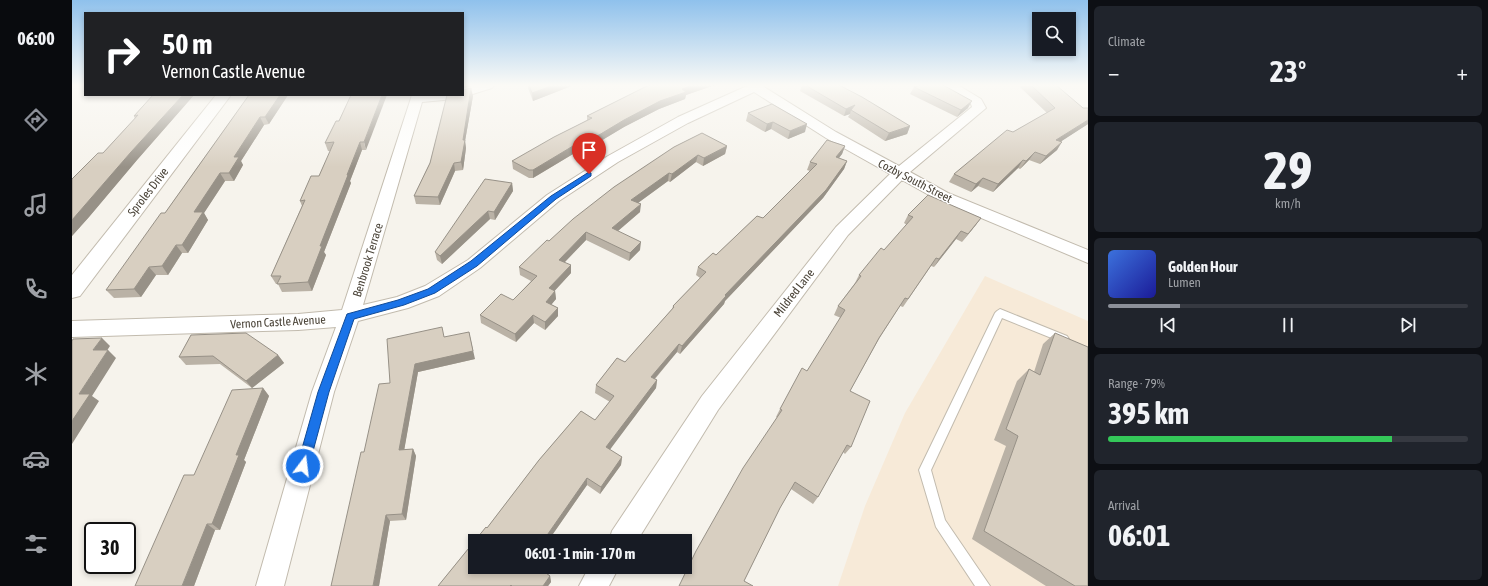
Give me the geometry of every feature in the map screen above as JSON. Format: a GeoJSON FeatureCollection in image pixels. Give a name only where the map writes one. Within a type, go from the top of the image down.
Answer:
{"type":"FeatureCollection","features":[{"type":"Feature","properties":{"kind":"street","name":"Sproles Drive"},"geometry":{"type":"LineString","coordinates":[[72,290],[210,112]]}},
{"type":"Feature","properties":{"kind":"street","name":"Benbrook Terrace"},"geometry":{"type":"LineString","coordinates":[[270,586],[323,392],[350,317],[413,112]]}},
{"type":"Feature","properties":{"kind":"street","name":"Vernon Castle Avenue"},"geometry":{"type":"LineString","coordinates":[[72,329],[298,322],[338,319],[400,303],[432,291],[474,264],[553,198],[613,158],[699,112]]}},
{"type":"Feature","properties":{"kind":"street","name":"Cozby South Street"},"geometry":{"type":"LineString","coordinates":[[795,112],[899,174],[942,196],[1088,257]]}},
{"type":"Feature","properties":{"kind":"street","name":"Mildred Lane"},"geometry":{"type":"LineString","coordinates":[[626,534],[710,403],[842,231],[899,174],[974,112]]}},
{"type":"Feature","properties":{"kind":"street"},"geometry":{"type":"LineString","coordinates":[[593,586],[601,574]]}},
{"type":"Feature","properties":{"kind":"lane"},"geometry":{"type":"LineString","coordinates":[[983,586],[940,523],[925,470],[1000,313],[1073,342]]}},
{"type":"Feature","properties":{"kind":"shaded area"},"geometry":{"type":"Polygon","coordinates":[[[985,276],[1088,321],[1088,586],[838,586],[865,506],[905,413],[985,276]]]}},
{"type":"Feature","properties":{"kind":"building"},"geometry":{"type":"Polygon","coordinates":[[[137,112],[167,112],[72,220],[72,179],[98,153],[103,153],[138,115],[134,116],[137,112]]]}},
{"type":"Feature","properties":{"kind":"building"},"geometry":{"type":"Polygon","coordinates":[[[237,112],[268,112],[265,117],[260,117],[234,157],[239,157],[229,173],[220,173],[194,212],[203,212],[182,245],[176,245],[162,266],[149,267],[134,289],[106,290],[161,213],[165,213],[237,112]]]}},
{"type":"Feature","properties":{"kind":"building"},"geometry":{"type":"Polygon","coordinates":[[[343,112],[375,112],[364,142],[360,142],[320,246],[322,246],[308,282],[277,284],[281,276],[271,276],[305,200],[300,201],[311,176],[319,176],[334,142],[325,143],[336,121],[339,121],[343,112]]]}},
{"type":"Feature","properties":{"kind":"building"},"geometry":{"type":"Polygon","coordinates":[[[443,112],[467,112],[463,140],[465,140],[461,162],[454,163],[438,197],[414,196],[430,163],[443,112]]]}},
{"type":"Feature","properties":{"kind":"building"},"geometry":{"type":"Polygon","coordinates":[[[594,112],[639,112],[599,135],[573,146],[533,170],[529,170],[512,161],[554,137],[592,118],[587,116],[594,112]]]}},
{"type":"Feature","properties":{"kind":"building"},"geometry":{"type":"Polygon","coordinates":[[[787,112],[807,124],[790,131],[773,122],[767,124],[748,113],[787,112]]]}},
{"type":"Feature","properties":{"kind":"building"},"geometry":{"type":"Polygon","coordinates":[[[855,112],[887,112],[910,126],[889,133],[855,112]]]}},
{"type":"Feature","properties":{"kind":"building"},"geometry":{"type":"Polygon","coordinates":[[[1047,112],[1088,112],[1088,120],[1056,140],[1062,142],[1046,156],[1035,152],[1026,161],[1023,160],[998,184],[983,178],[976,184],[954,174],[1007,130],[1013,132],[1047,112]]]}},
{"type":"Feature","properties":{"kind":"building"},"geometry":{"type":"Polygon","coordinates":[[[702,133],[727,146],[704,158],[698,155],[672,174],[669,173],[631,200],[641,204],[612,228],[641,242],[630,253],[586,232],[559,260],[571,265],[549,288],[555,291],[546,302],[558,308],[545,322],[533,315],[515,334],[480,315],[501,294],[513,300],[537,276],[519,267],[547,240],[549,241],[573,219],[614,187],[674,147],[702,133]]]}},
{"type":"Feature","properties":{"kind":"building"},"geometry":{"type":"Polygon","coordinates":[[[827,140],[845,146],[836,157],[847,161],[826,190],[725,295],[726,296],[682,346],[679,344],[651,377],[657,380],[606,447],[622,457],[601,487],[587,478],[548,534],[480,534],[486,527],[487,528],[539,460],[581,411],[595,420],[614,396],[596,385],[617,358],[625,362],[674,307],[673,306],[706,272],[698,267],[713,253],[716,255],[757,216],[763,218],[817,164],[810,162],[827,140]]]}},
{"type":"Feature","properties":{"kind":"building"},"geometry":{"type":"Polygon","coordinates":[[[485,179],[512,183],[494,212],[488,211],[440,256],[435,252],[485,179]]]}},
{"type":"Feature","properties":{"kind":"building"},"geometry":{"type":"Polygon","coordinates":[[[928,195],[981,218],[968,234],[961,231],[939,259],[936,258],[908,299],[905,298],[879,338],[850,391],[870,401],[851,447],[847,445],[818,497],[795,482],[780,508],[744,581],[753,586],[679,586],[685,574],[692,574],[692,559],[696,551],[743,468],[782,410],[780,409],[802,368],[807,371],[845,310],[838,306],[861,276],[859,275],[881,248],[884,250],[913,217],[908,215],[928,195]]]}},
{"type":"Feature","properties":{"kind":"building"},"geometry":{"type":"Polygon","coordinates":[[[442,327],[444,337],[469,332],[473,351],[415,364],[399,450],[413,449],[402,514],[386,515],[373,586],[331,586],[361,452],[364,452],[379,384],[390,383],[387,339],[442,327]]]}},
{"type":"Feature","properties":{"kind":"building"},"geometry":{"type":"Polygon","coordinates":[[[246,333],[278,355],[246,381],[213,356],[179,357],[191,335],[246,333]]]}},
{"type":"Feature","properties":{"kind":"building"},"geometry":{"type":"Polygon","coordinates":[[[1055,333],[1088,347],[1088,586],[1075,586],[984,531],[1018,436],[1006,429],[1029,369],[1040,375],[1055,333]]]}},
{"type":"Feature","properties":{"kind":"building"},"geometry":{"type":"Polygon","coordinates":[[[102,338],[93,350],[108,350],[79,394],[90,394],[72,421],[72,341],[73,339],[102,338]]]}},
{"type":"Feature","properties":{"kind":"building"},"geometry":{"type":"Polygon","coordinates":[[[263,388],[236,455],[239,455],[212,524],[207,524],[182,586],[135,586],[184,475],[194,475],[232,390],[263,388]]]}},
{"type":"Feature","properties":{"kind":"building"},"geometry":{"type":"Polygon","coordinates":[[[468,549],[468,574],[547,574],[550,576],[543,586],[438,586],[468,549]]]}},
{"type":"Feature","properties":{"kind":"route"},"geometry":{"type":"LineString","coordinates":[[303,466],[323,392],[350,317],[400,303],[432,291],[474,264],[553,198],[589,174]]}}]}
